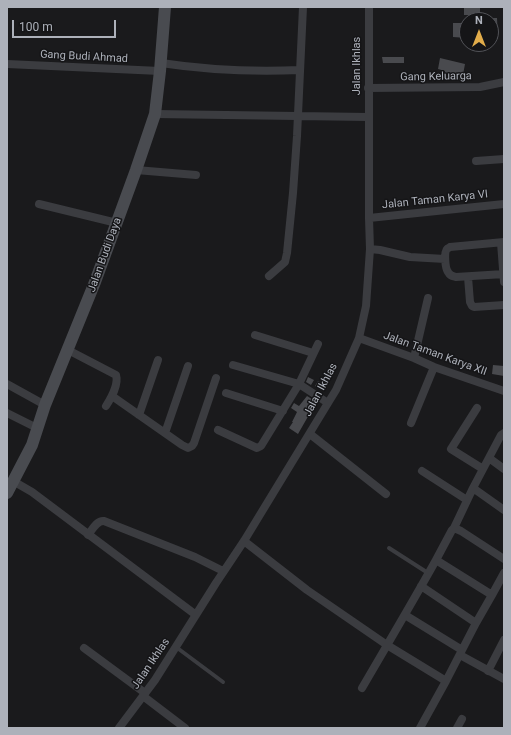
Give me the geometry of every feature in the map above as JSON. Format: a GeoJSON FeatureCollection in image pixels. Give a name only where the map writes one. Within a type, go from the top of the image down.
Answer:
{"type":"FeatureCollection","features":[{"type":"Feature","properties":{"kind":"street","name":"Jalan Budi Daya"},"geometry":{"type":"LineString","coordinates":[[7,493],[32,445],[45,405],[95,282],[136,170],[154,114],[161,67],[165,7]]}},
{"type":"Feature","properties":{"kind":"street"},"geometry":{"type":"LineString","coordinates":[[269,276],[285,262],[287,253],[293,193],[303,7]]}},
{"type":"Feature","properties":{"kind":"street","name":"Jalan Ikhlas"},"geometry":{"type":"LineString","coordinates":[[119,728],[155,680],[244,541],[310,434],[336,390],[359,338],[366,306],[370,249],[368,7]]}},
{"type":"Feature","properties":{"kind":"street","name":"Gang Budi Ahmad"},"geometry":{"type":"LineString","coordinates":[[7,64],[267,71],[300,70]]}},
{"type":"Feature","properties":{"kind":"street","name":"Gang Keluarga"},"geometry":{"type":"LineString","coordinates":[[368,88],[480,87],[504,82]]}},
{"type":"Feature","properties":{"kind":"street"},"geometry":{"type":"LineString","coordinates":[[154,114],[368,117]]}},
{"type":"Feature","properties":{"kind":"street"},"geometry":{"type":"LineString","coordinates":[[476,161],[504,159]]}},
{"type":"Feature","properties":{"kind":"street"},"geometry":{"type":"LineString","coordinates":[[136,170],[196,175]]}},
{"type":"Feature","properties":{"kind":"street"},"geometry":{"type":"LineString","coordinates":[[39,204],[116,223]]}},
{"type":"Feature","properties":{"kind":"street","name":"Jalan Taman Karya VI"},"geometry":{"type":"LineString","coordinates":[[369,218],[504,204]]}},
{"type":"Feature","properties":{"kind":"street"},"geometry":{"type":"LineString","coordinates":[[503,242],[504,277],[456,278],[448,273],[445,259],[448,248],[503,242]]}},
{"type":"Feature","properties":{"kind":"street"},"geometry":{"type":"LineString","coordinates":[[370,249],[410,257],[445,259]]}},
{"type":"Feature","properties":{"kind":"street"},"geometry":{"type":"LineString","coordinates":[[468,277],[470,302],[472,306],[504,305]]}},
{"type":"Feature","properties":{"kind":"street"},"geometry":{"type":"LineString","coordinates":[[414,358],[428,298]]}},
{"type":"Feature","properties":{"kind":"street"},"geometry":{"type":"LineString","coordinates":[[255,335],[313,353]]}},
{"type":"Feature","properties":{"kind":"street","name":"Jalan Taman Karya XII"},"geometry":{"type":"LineString","coordinates":[[359,338],[434,367],[504,391]]}},
{"type":"Feature","properties":{"kind":"street"},"geometry":{"type":"LineString","coordinates":[[218,430],[258,448],[261,446],[299,384],[318,344]]}},
{"type":"Feature","properties":{"kind":"street"},"geometry":{"type":"LineString","coordinates":[[68,350],[116,375],[117,379],[112,396],[106,406]]}},
{"type":"Feature","properties":{"kind":"street"},"geometry":{"type":"LineString","coordinates":[[139,415],[158,360]]}},
{"type":"Feature","properties":{"kind":"street"},"geometry":{"type":"LineString","coordinates":[[232,365],[299,384],[328,403]]}},
{"type":"Feature","properties":{"kind":"street"},"geometry":{"type":"LineString","coordinates":[[165,433],[188,366]]}},
{"type":"Feature","properties":{"kind":"street"},"geometry":{"type":"LineString","coordinates":[[411,423],[434,367]]}},
{"type":"Feature","properties":{"kind":"street"},"geometry":{"type":"LineString","coordinates":[[112,396],[188,448],[192,446],[216,378]]}},
{"type":"Feature","properties":{"kind":"street"},"geometry":{"type":"LineString","coordinates":[[7,384],[45,405]]}},
{"type":"Feature","properties":{"kind":"street"},"geometry":{"type":"LineString","coordinates":[[226,393],[283,411]]}},
{"type":"Feature","properties":{"kind":"street"},"geometry":{"type":"LineString","coordinates":[[477,408],[451,449],[483,469]]}},
{"type":"Feature","properties":{"kind":"street"},"geometry":{"type":"LineString","coordinates":[[7,413],[37,428]]}},
{"type":"Feature","properties":{"kind":"street"},"geometry":{"type":"LineString","coordinates":[[362,688],[454,528],[483,469],[504,433]]}},
{"type":"Feature","properties":{"kind":"street"},"geometry":{"type":"LineString","coordinates":[[310,434],[386,494]]}},
{"type":"Feature","properties":{"kind":"street"},"geometry":{"type":"LineString","coordinates":[[489,458],[504,469]]}},
{"type":"Feature","properties":{"kind":"street"},"geometry":{"type":"LineString","coordinates":[[422,471],[467,500]]}},
{"type":"Feature","properties":{"kind":"street"},"geometry":{"type":"LineString","coordinates":[[13,481],[32,492],[196,615]]}},
{"type":"Feature","properties":{"kind":"street"},"geometry":{"type":"LineString","coordinates":[[473,488],[504,510]]}},
{"type":"Feature","properties":{"kind":"street"},"geometry":{"type":"LineString","coordinates":[[88,535],[98,522],[102,521],[195,557],[224,572]]}},
{"type":"Feature","properties":{"kind":"street"},"geometry":{"type":"LineString","coordinates":[[454,528],[504,559]]}},
{"type":"Feature","properties":{"kind":"street"},"geometry":{"type":"LineString","coordinates":[[244,541],[307,590],[387,645],[446,681]]}},
{"type":"Feature","properties":{"kind":"street"},"geometry":{"type":"LineString","coordinates":[[436,560],[492,595]]}},
{"type":"Feature","properties":{"kind":"street"},"geometry":{"type":"LineString","coordinates":[[420,728],[504,573]]}},
{"type":"Feature","properties":{"kind":"street"},"geometry":{"type":"LineString","coordinates":[[421,586],[476,623]]}},
{"type":"Feature","properties":{"kind":"street"},"geometry":{"type":"LineString","coordinates":[[405,615],[488,671],[504,679]]}},
{"type":"Feature","properties":{"kind":"street"},"geometry":{"type":"LineString","coordinates":[[488,671],[504,640]]}},
{"type":"Feature","properties":{"kind":"street"},"geometry":{"type":"LineString","coordinates":[[84,648],[185,728]]}},
{"type":"Feature","properties":{"kind":"street"},"geometry":{"type":"LineString","coordinates":[[457,728],[462,720]]}},
{"type":"Feature","properties":{"kind":"lane"},"geometry":{"type":"LineString","coordinates":[[389,548],[428,574]]}},
{"type":"Feature","properties":{"kind":"lane"},"geometry":{"type":"LineString","coordinates":[[176,647],[223,682]]}},
{"type":"Feature","properties":{"kind":"building"},"geometry":{"type":"Polygon","coordinates":[[[464,7],[480,7],[480,12],[464,12],[464,7]]]}},
{"type":"Feature","properties":{"kind":"building"},"geometry":{"type":"Polygon","coordinates":[[[453,23],[459,23],[459,37],[453,37],[453,23]]]}},
{"type":"Feature","properties":{"kind":"building"},"geometry":{"type":"Polygon","coordinates":[[[382,57],[404,57],[404,63],[383,63],[382,57]]]}},
{"type":"Feature","properties":{"kind":"building"},"geometry":{"type":"Polygon","coordinates":[[[440,58],[465,64],[462,80],[444,78],[445,71],[438,69],[440,58]]]}},
{"type":"Feature","properties":{"kind":"building"},"geometry":{"type":"Polygon","coordinates":[[[493,365],[504,366],[504,376],[492,374],[493,365]]]}},
{"type":"Feature","properties":{"kind":"building"},"geometry":{"type":"Polygon","coordinates":[[[308,377],[314,380],[311,385],[306,382],[308,377]]]}},
{"type":"Feature","properties":{"kind":"building"},"geometry":{"type":"Polygon","coordinates":[[[318,381],[326,386],[323,391],[315,386],[318,381]]]}},
{"type":"Feature","properties":{"kind":"building"},"geometry":{"type":"Polygon","coordinates":[[[307,396],[315,401],[307,411],[310,413],[298,434],[289,428],[297,412],[291,408],[294,403],[299,406],[307,396]]]}}]}
